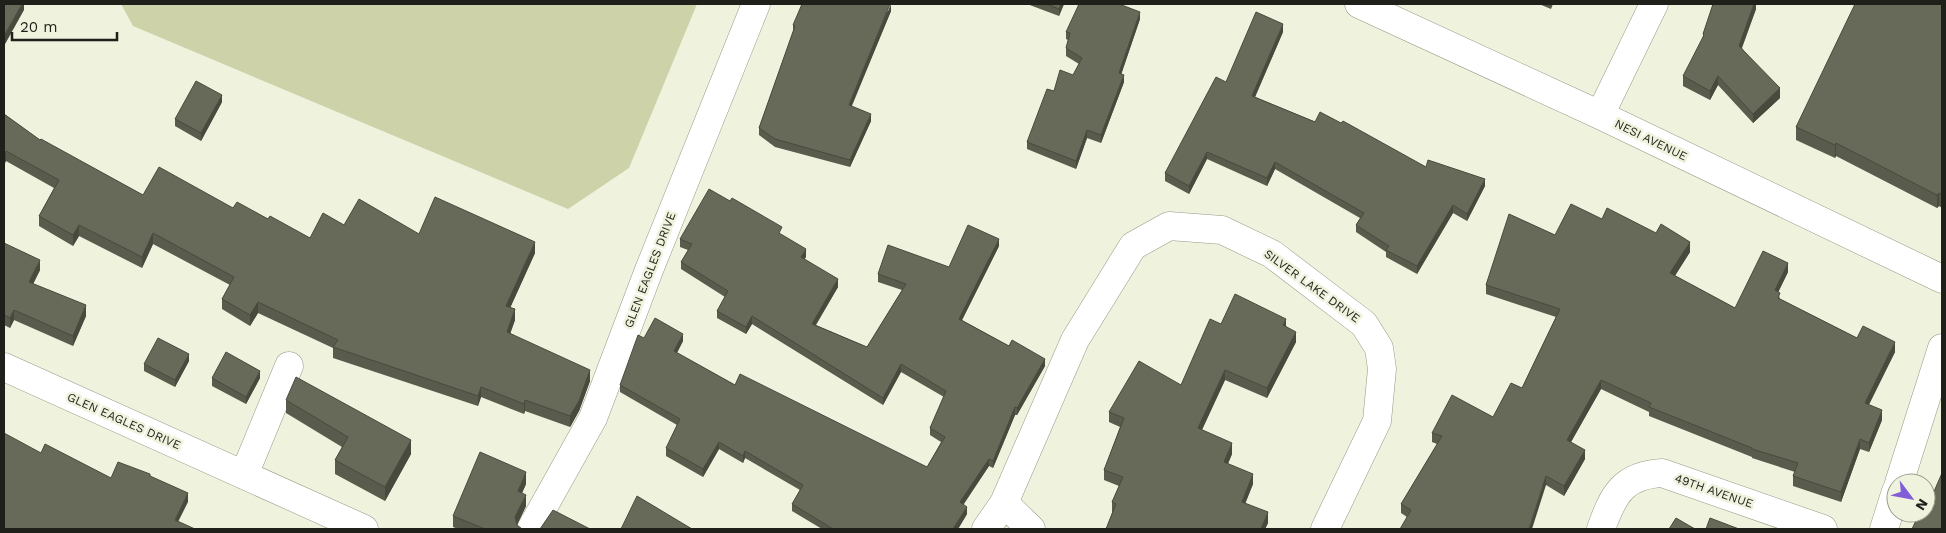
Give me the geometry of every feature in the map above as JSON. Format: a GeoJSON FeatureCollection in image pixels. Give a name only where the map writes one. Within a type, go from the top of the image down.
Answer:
{"type":"FeatureCollection","features":[{"type":"Feature","properties":{"kind":"street","name":"GLEN EAGLES DRIVE"},"geometry":{"type":"LineString","coordinates":[[531,529],[593,418],[649,270],[756,4]]}},
{"type":"Feature","properties":{"kind":"street","name":"NESI AVENUE"},"geometry":{"type":"LineString","coordinates":[[1359,4],[1600,115],[1942,279]]}},
{"type":"Feature","properties":{"kind":"street"},"geometry":{"type":"LineString","coordinates":[[1600,115],[1654,4]]}},
{"type":"Feature","properties":{"kind":"street","name":"SILVER LAKE DRIVE"},"geometry":{"type":"LineString","coordinates":[[986,529],[1004,502],[1075,340],[1133,246],[1169,226],[1222,230],[1272,254],[1364,324],[1379,348],[1382,369],[1377,421],[1324,529]]}},
{"type":"Feature","properties":{"kind":"street"},"geometry":{"type":"LineString","coordinates":[[1902,473],[1942,348]]}},
{"type":"Feature","properties":{"kind":"street"},"geometry":{"type":"LineString","coordinates":[[244,475],[289,366]]}},
{"type":"Feature","properties":{"kind":"street","name":"GLEN EAGLES DRIVE"},"geometry":{"type":"LineString","coordinates":[[4,367],[244,475],[353,527]]}},
{"type":"Feature","properties":{"kind":"street","name":"49TH AVENUE"},"geometry":{"type":"LineString","coordinates":[[1602,529],[1610,506],[1621,488],[1638,477],[1662,473],[1823,529]]}},
{"type":"Feature","properties":{"kind":"street"},"geometry":{"type":"LineString","coordinates":[[1004,502],[1031,529]]}},
{"type":"Feature","properties":{"kind":"green space"},"geometry":{"type":"Polygon","coordinates":[[[121,4],[697,4],[629,168],[568,209],[133,26],[121,4]]]}},
{"type":"Feature","properties":{"kind":"building"},"geometry":{"type":"Polygon","coordinates":[[[4,4],[22,4],[4,36],[4,4]]]}},
{"type":"Feature","properties":{"kind":"building"},"geometry":{"type":"Polygon","coordinates":[[[802,4],[890,4],[849,105],[871,114],[850,160],[775,139],[759,128],[795,26],[793,25],[802,4]]]}},
{"type":"Feature","properties":{"kind":"building"},"geometry":{"type":"Polygon","coordinates":[[[1047,4],[1061,4],[1059,9],[1047,4]]]}},
{"type":"Feature","properties":{"kind":"building"},"geometry":{"type":"Polygon","coordinates":[[[1079,4],[1119,4],[1140,12],[1119,73],[1124,75],[1101,135],[1087,130],[1076,161],[1027,142],[1047,89],[1054,91],[1060,70],[1073,75],[1082,58],[1066,48],[1070,33],[1066,32],[1079,4]]]}},
{"type":"Feature","properties":{"kind":"building"},"geometry":{"type":"Polygon","coordinates":[[[1713,4],[1754,4],[1739,46],[1780,88],[1753,114],[1718,76],[1710,91],[1683,76],[1704,35],[1713,4]]]}},
{"type":"Feature","properties":{"kind":"building"},"geometry":{"type":"Polygon","coordinates":[[[1855,4],[1942,4],[1942,195],[1939,193],[1937,195],[1836,143],[1835,145],[1796,127],[1855,4]]]}},
{"type":"Feature","properties":{"kind":"building"},"geometry":{"type":"Polygon","coordinates":[[[1256,12],[1283,24],[1252,96],[1315,122],[1320,112],[1341,123],[1343,121],[1426,167],[1428,160],[1485,179],[1467,214],[1453,205],[1417,266],[1386,250],[1389,246],[1356,225],[1364,213],[1275,162],[1267,178],[1207,152],[1189,186],[1165,173],[1216,77],[1226,82],[1256,12]]]}},
{"type":"Feature","properties":{"kind":"building"},"geometry":{"type":"Polygon","coordinates":[[[196,81],[222,95],[201,133],[175,119],[196,81]]]}},
{"type":"Feature","properties":{"kind":"building"},"geometry":{"type":"Polygon","coordinates":[[[4,114],[40,140],[143,195],[159,167],[233,208],[237,202],[268,219],[270,216],[310,238],[323,213],[344,225],[359,199],[419,234],[435,197],[535,242],[506,306],[515,309],[507,332],[590,370],[579,401],[570,416],[525,400],[524,404],[481,387],[478,396],[333,347],[338,340],[258,302],[250,315],[222,299],[234,277],[153,233],[142,257],[79,225],[73,235],[39,216],[59,180],[6,151],[4,155],[4,114]]]}},
{"type":"Feature","properties":{"kind":"building"},"geometry":{"type":"Polygon","coordinates":[[[709,189],[730,201],[732,198],[782,227],[779,233],[806,249],[801,257],[838,279],[812,324],[867,347],[906,284],[878,274],[888,245],[949,267],[968,225],[999,239],[959,319],[1009,346],[1012,340],[1045,359],[1017,408],[1015,407],[993,461],[989,459],[960,502],[967,507],[953,529],[833,529],[792,504],[803,485],[745,451],[743,456],[719,442],[703,469],[666,448],[680,419],[620,385],[638,335],[644,338],[655,318],[683,334],[674,351],[735,385],[740,374],[927,467],[945,437],[930,428],[946,391],[901,364],[883,398],[752,316],[746,327],[717,311],[728,291],[681,262],[692,244],[680,239],[709,189]]]}},
{"type":"Feature","properties":{"kind":"building"},"geometry":{"type":"Polygon","coordinates":[[[1571,204],[1602,219],[1607,208],[1656,233],[1661,224],[1690,242],[1670,273],[1735,308],[1763,251],[1788,263],[1775,290],[1780,293],[1778,298],[1857,338],[1863,326],[1895,342],[1865,403],[1882,410],[1869,443],[1860,439],[1841,492],[1793,476],[1798,463],[1752,449],[1649,407],[1651,403],[1601,380],[1567,440],[1585,450],[1564,486],[1546,476],[1529,529],[1400,529],[1411,510],[1401,504],[1442,436],[1432,433],[1452,395],[1493,417],[1511,383],[1522,388],[1560,309],[1486,285],[1509,214],[1555,235],[1571,204]]]}},
{"type":"Feature","properties":{"kind":"building"},"geometry":{"type":"Polygon","coordinates":[[[4,243],[40,260],[29,282],[86,305],[73,336],[14,310],[10,318],[4,315],[4,243]]]}},
{"type":"Feature","properties":{"kind":"building"},"geometry":{"type":"Polygon","coordinates":[[[1235,294],[1286,319],[1283,325],[1296,332],[1267,388],[1225,370],[1198,428],[1232,443],[1224,462],[1253,474],[1242,502],[1268,512],[1261,529],[1106,529],[1116,504],[1112,502],[1123,477],[1104,470],[1124,418],[1109,412],[1139,361],[1181,385],[1210,319],[1221,324],[1235,294]]]}},
{"type":"Feature","properties":{"kind":"building"},"geometry":{"type":"Polygon","coordinates":[[[158,338],[189,354],[175,380],[144,364],[158,338]]]}},
{"type":"Feature","properties":{"kind":"building"},"geometry":{"type":"Polygon","coordinates":[[[226,352],[260,371],[246,397],[212,378],[226,352]]]}},
{"type":"Feature","properties":{"kind":"building"},"geometry":{"type":"Polygon","coordinates":[[[296,377],[411,440],[385,487],[335,460],[348,437],[286,400],[296,377]]]}},
{"type":"Feature","properties":{"kind":"building"},"geometry":{"type":"Polygon","coordinates":[[[4,433],[41,453],[45,444],[111,478],[118,462],[150,474],[150,476],[188,493],[175,520],[195,529],[4,529],[4,433]]]}},
{"type":"Feature","properties":{"kind":"building"},"geometry":{"type":"Polygon","coordinates":[[[480,452],[526,472],[518,491],[526,495],[515,517],[517,525],[522,529],[485,529],[453,516],[480,452]]]}},
{"type":"Feature","properties":{"kind":"building"},"geometry":{"type":"Polygon","coordinates":[[[1942,473],[1942,529],[1912,529],[1915,523],[1936,523],[1936,487],[1942,473]]]}},
{"type":"Feature","properties":{"kind":"building"},"geometry":{"type":"Polygon","coordinates":[[[637,496],[692,529],[621,529],[637,496]]]}},
{"type":"Feature","properties":{"kind":"building"},"geometry":{"type":"Polygon","coordinates":[[[553,510],[590,529],[540,529],[553,510]]]}},
{"type":"Feature","properties":{"kind":"building"},"geometry":{"type":"Polygon","coordinates":[[[1676,518],[1695,529],[1669,529],[1676,518]]]}},
{"type":"Feature","properties":{"kind":"building"},"geometry":{"type":"Polygon","coordinates":[[[1710,518],[1739,529],[1706,529],[1710,518]]]}}]}
